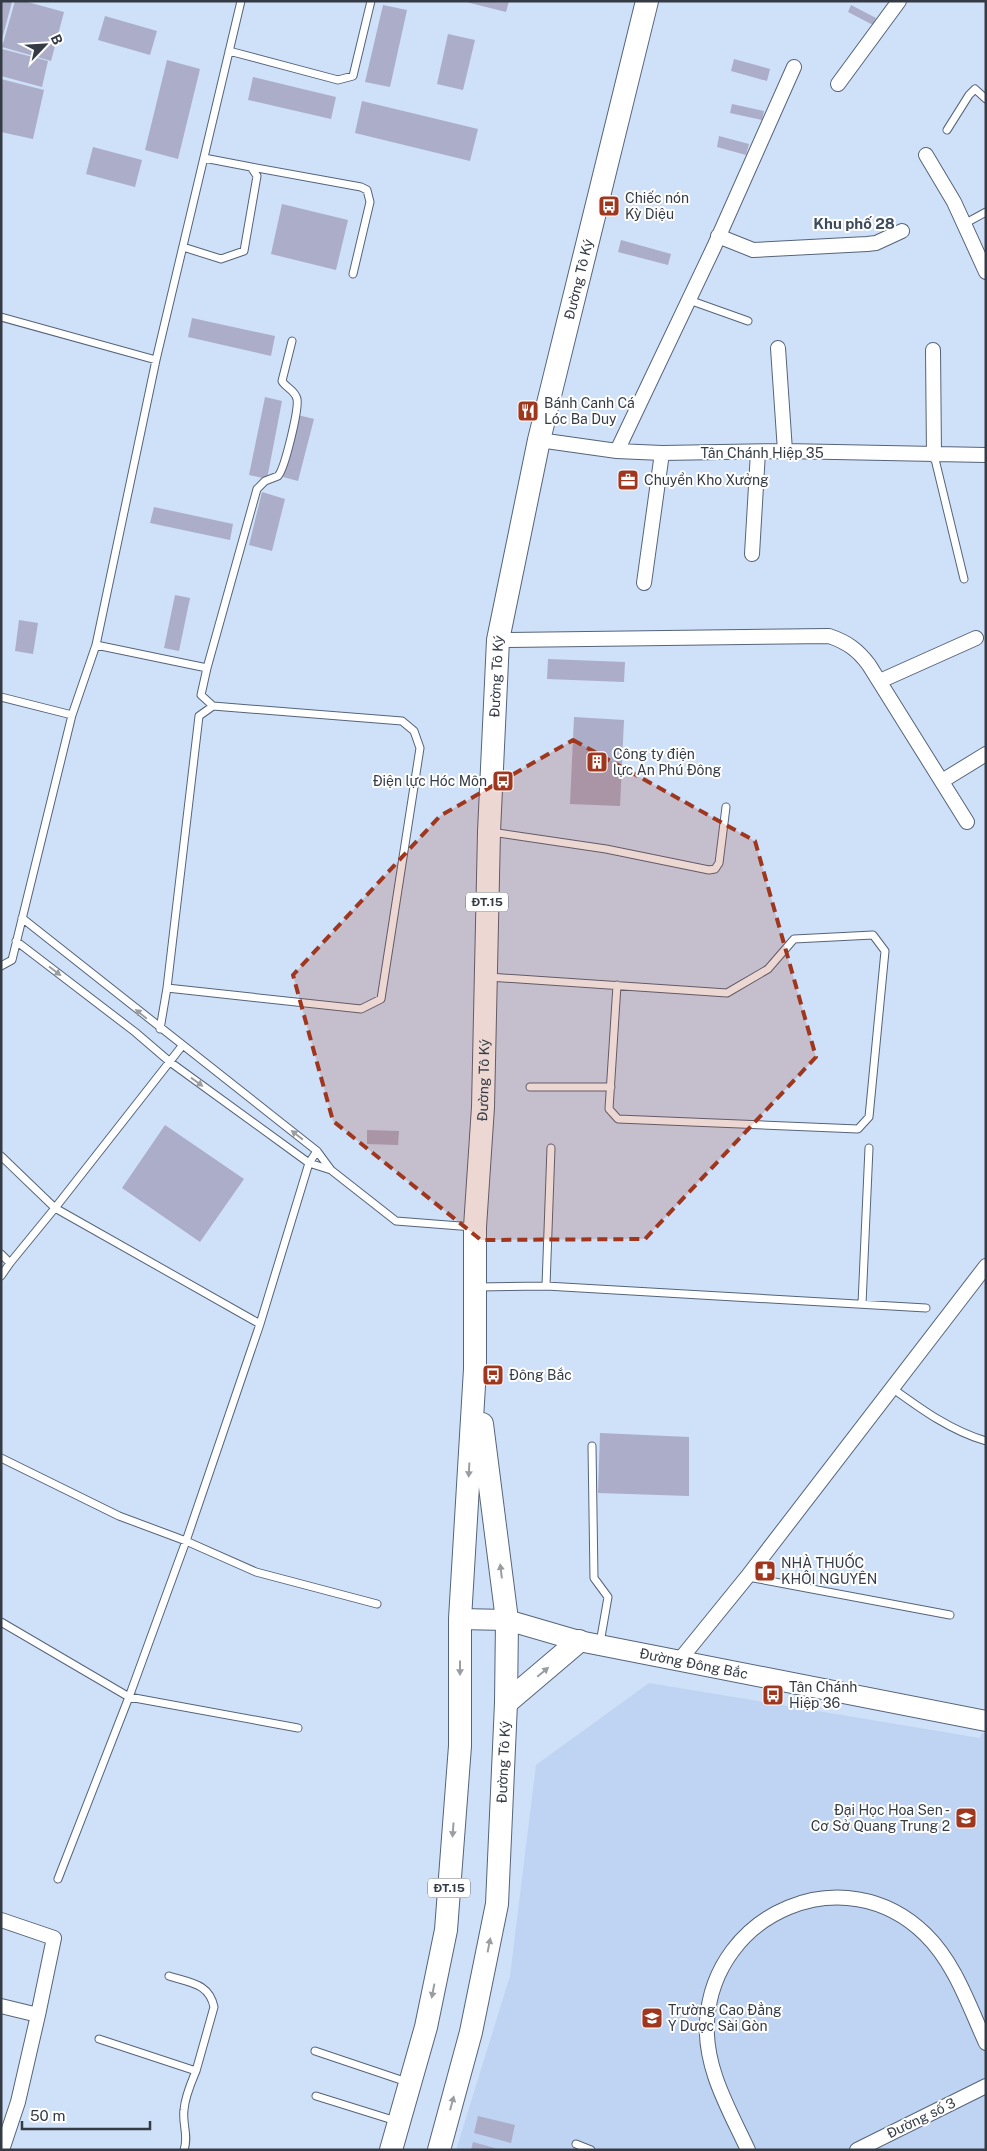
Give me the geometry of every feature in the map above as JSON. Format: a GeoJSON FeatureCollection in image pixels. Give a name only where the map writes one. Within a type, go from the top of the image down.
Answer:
{"type":"FeatureCollection","features":[{"type":"Feature","properties":{"kind":"main road","name":"Đường Tô Ký"},"geometry":{"type":"LineString","coordinates":[[391,2150],[426,2028],[446,1930],[460,1746],[460,1619],[475,1368],[475,1227],[483,1107],[488,832],[498,640],[539,440],[647,1]]}},
{"type":"Feature","properties":{"kind":"main road","name":"Đường Tô Ký"},"geometry":{"type":"LineString","coordinates":[[439,2150],[471,2032],[497,1904],[506,1703],[507,1620],[475,1368]]}},
{"type":"Feature","properties":{"kind":"main road"},"geometry":{"type":"LineString","coordinates":[[506,1703],[589,1644]]}},
{"type":"Feature","properties":{"kind":"street"},"geometry":{"type":"LineString","coordinates":[[838,84],[899,1]]}},
{"type":"Feature","properties":{"kind":"street"},"geometry":{"type":"LineString","coordinates":[[617,451],[689,300],[794,67]]}},
{"type":"Feature","properties":{"kind":"street"},"geometry":{"type":"LineString","coordinates":[[926,155],[964,224],[986,272]]}},
{"type":"Feature","properties":{"kind":"street"},"geometry":{"type":"LineString","coordinates":[[718,236],[745,248],[768,250],[876,243],[902,230]]}},
{"type":"Feature","properties":{"kind":"street"},"geometry":{"type":"LineString","coordinates":[[778,348],[786,451]]}},
{"type":"Feature","properties":{"kind":"street"},"geometry":{"type":"LineString","coordinates":[[933,350],[934,455]]}},
{"type":"Feature","properties":{"kind":"street","name":"Tân Chánh Hiệp 35"},"geometry":{"type":"LineString","coordinates":[[539,440],[617,451],[662,453],[786,451],[986,455]]}},
{"type":"Feature","properties":{"kind":"street"},"geometry":{"type":"LineString","coordinates":[[752,554],[758,452]]}},
{"type":"Feature","properties":{"kind":"street"},"geometry":{"type":"LineString","coordinates":[[644,583],[662,453]]}},
{"type":"Feature","properties":{"kind":"street"},"geometry":{"type":"LineString","coordinates":[[498,640],[829,636],[851,644],[860,653],[880,681],[967,822]]}},
{"type":"Feature","properties":{"kind":"street"},"geometry":{"type":"LineString","coordinates":[[880,681],[976,638]]}},
{"type":"Feature","properties":{"kind":"street"},"geometry":{"type":"LineString","coordinates":[[942,781],[986,754]]}},
{"type":"Feature","properties":{"kind":"street"},"geometry":{"type":"LineString","coordinates":[[678,1662],[748,1577],[986,1266]]}},
{"type":"Feature","properties":{"kind":"street","name":"Đường Đông Bắc"},"geometry":{"type":"LineString","coordinates":[[460,1619],[507,1620],[589,1644],[986,1721]]}},
{"type":"Feature","properties":{"kind":"street"},"geometry":{"type":"LineString","coordinates":[[748,2150],[712,2069],[707,2036],[708,2013],[718,1978],[732,1950],[751,1930],[777,1912],[808,1900],[838,1897],[871,1901],[900,1914],[926,1935],[948,1963],[986,2043]]}},
{"type":"Feature","properties":{"kind":"street"},"geometry":{"type":"LineString","coordinates":[[1,1920],[54,1938],[18,2102],[2,2150]]}},
{"type":"Feature","properties":{"kind":"street"},"geometry":{"type":"LineString","coordinates":[[1,2006],[38,2015]]}},
{"type":"Feature","properties":{"kind":"street","name":"Đường số 3"},"geometry":{"type":"LineString","coordinates":[[857,2150],[986,2086]]}},
{"type":"Feature","properties":{"kind":"lane"},"geometry":{"type":"LineString","coordinates":[[1,966],[12,960],[72,715],[96,645],[156,360],[241,1]]}},
{"type":"Feature","properties":{"kind":"lane"},"geometry":{"type":"LineString","coordinates":[[229,51],[338,80],[353,76],[371,1]]}},
{"type":"Feature","properties":{"kind":"lane"},"geometry":{"type":"LineString","coordinates":[[947,130],[969,95],[975,90],[986,99]]}},
{"type":"Feature","properties":{"kind":"lane"},"geometry":{"type":"LineString","coordinates":[[204,158],[361,187],[368,190],[370,202],[354,274]]}},
{"type":"Feature","properties":{"kind":"lane"},"geometry":{"type":"LineString","coordinates":[[183,247],[221,258],[244,251],[257,176],[251,167]]}},
{"type":"Feature","properties":{"kind":"lane"},"geometry":{"type":"LineString","coordinates":[[964,224],[986,212]]}},
{"type":"Feature","properties":{"kind":"lane"},"geometry":{"type":"LineString","coordinates":[[689,300],[748,321]]}},
{"type":"Feature","properties":{"kind":"lane"},"geometry":{"type":"LineString","coordinates":[[1,317],[156,360]]}},
{"type":"Feature","properties":{"kind":"lane"},"geometry":{"type":"LineString","coordinates":[[213,706],[202,694],[207,668],[258,489],[265,481],[278,476],[284,462],[297,408],[296,396],[282,381],[292,341]]}},
{"type":"Feature","properties":{"kind":"lane"},"geometry":{"type":"LineString","coordinates":[[934,455],[964,579]]}},
{"type":"Feature","properties":{"kind":"lane"},"geometry":{"type":"LineString","coordinates":[[96,645],[207,668]]}},
{"type":"Feature","properties":{"kind":"lane"},"geometry":{"type":"LineString","coordinates":[[1,697],[72,715]]}},
{"type":"Feature","properties":{"kind":"lane"},"geometry":{"type":"LineString","coordinates":[[160,1029],[167,988],[199,716],[213,706],[402,721],[414,731],[420,748],[381,999],[361,1010],[167,988]]}},
{"type":"Feature","properties":{"kind":"lane"},"geometry":{"type":"LineString","coordinates":[[488,832],[606,850],[709,870],[715,869],[720,864],[726,807]]}},
{"type":"Feature","properties":{"kind":"lane"},"geometry":{"type":"LineString","coordinates":[[22,918],[160,1029],[317,1151],[331,1170],[396,1221],[475,1227]]}},
{"type":"Feature","properties":{"kind":"lane"},"geometry":{"type":"LineString","coordinates":[[484,976],[617,985],[727,993],[768,969],[794,939],[874,935],[885,951],[869,1117],[858,1129],[618,1119],[609,1110],[617,985]]}},
{"type":"Feature","properties":{"kind":"lane"},"geometry":{"type":"LineString","coordinates":[[16,941],[135,1032],[170,1062],[309,1164],[331,1170]]}},
{"type":"Feature","properties":{"kind":"lane"},"geometry":{"type":"LineString","coordinates":[[1,1276],[182,1046]]}},
{"type":"Feature","properties":{"kind":"lane"},"geometry":{"type":"LineString","coordinates":[[530,1087],[611,1087]]}},
{"type":"Feature","properties":{"kind":"lane"},"geometry":{"type":"LineString","coordinates":[[546,1286],[551,1148]]}},
{"type":"Feature","properties":{"kind":"lane"},"geometry":{"type":"LineString","coordinates":[[862,1304],[869,1148]]}},
{"type":"Feature","properties":{"kind":"lane"},"geometry":{"type":"LineString","coordinates":[[58,1879],[129,1697],[186,1541],[260,1324],[309,1164],[317,1151]]}},
{"type":"Feature","properties":{"kind":"lane"},"geometry":{"type":"LineString","coordinates":[[1,1156],[55,1208],[260,1324]]}},
{"type":"Feature","properties":{"kind":"lane"},"geometry":{"type":"LineString","coordinates":[[1,1254],[10,1263]]}},
{"type":"Feature","properties":{"kind":"lane"},"geometry":{"type":"LineString","coordinates":[[475,1288],[546,1286],[926,1308]]}},
{"type":"Feature","properties":{"kind":"lane"},"geometry":{"type":"LineString","coordinates":[[892,1388],[927,1413],[969,1437],[986,1442]]}},
{"type":"Feature","properties":{"kind":"lane"},"geometry":{"type":"LineString","coordinates":[[589,1644],[608,1596],[594,1578],[592,1446]]}},
{"type":"Feature","properties":{"kind":"lane"},"geometry":{"type":"LineString","coordinates":[[1,1458],[119,1516],[186,1541],[256,1572],[377,1604]]}},
{"type":"Feature","properties":{"kind":"lane"},"geometry":{"type":"LineString","coordinates":[[748,1577],[950,1615]]}},
{"type":"Feature","properties":{"kind":"lane"},"geometry":{"type":"LineString","coordinates":[[1,1622],[129,1697],[298,1728]]}},
{"type":"Feature","properties":{"kind":"lane"},"geometry":{"type":"LineString","coordinates":[[169,1976],[209,1991],[214,2007],[184,2109],[187,2135],[184,2150]]}},
{"type":"Feature","properties":{"kind":"lane"},"geometry":{"type":"LineString","coordinates":[[99,2039],[196,2071]]}},
{"type":"Feature","properties":{"kind":"lane"},"geometry":{"type":"LineString","coordinates":[[315,2051],[410,2083]]}},
{"type":"Feature","properties":{"kind":"lane"},"geometry":{"type":"LineString","coordinates":[[316,2096],[352,2109],[399,2122]]}},
{"type":"Feature","properties":{"kind":"lane"},"geometry":{"type":"LineString","coordinates":[[576,2144],[591,2150]]}},
{"type":"Feature","properties":{"kind":"highlighted area"},"geometry":{"type":"Polygon","coordinates":[[[573,740],[755,841],[816,1057],[645,1239],[481,1240],[333,1121],[293,975],[440,816],[573,740]]]}},
{"type":"Feature","properties":{"kind":"shaded area"},"geometry":{"type":"Polygon","coordinates":[[[649,1683],[980,1738],[982,1733],[986,1734],[986,2150],[456,2150],[510,1976],[536,1765],[649,1683]]]}},
{"type":"Feature","properties":{"kind":"building"},"geometry":{"type":"Polygon","coordinates":[[[1,1],[12,2],[2,39],[1,39],[1,1]]]}},
{"type":"Feature","properties":{"kind":"building"},"geometry":{"type":"Polygon","coordinates":[[[15,1],[24,1],[64,12],[51,61],[2,47],[15,1]]]}},
{"type":"Feature","properties":{"kind":"building"},"geometry":{"type":"Polygon","coordinates":[[[462,1],[509,1],[506,12],[462,1]]]}},
{"type":"Feature","properties":{"kind":"building"},"geometry":{"type":"Polygon","coordinates":[[[383,5],[407,10],[390,87],[365,82],[383,5]]]}},
{"type":"Feature","properties":{"kind":"building"},"geometry":{"type":"Polygon","coordinates":[[[851,5],[876,18],[873,25],[848,12],[851,5]]]}},
{"type":"Feature","properties":{"kind":"building"},"geometry":{"type":"Polygon","coordinates":[[[105,16],[157,31],[150,55],[98,40],[105,16]]]}},
{"type":"Feature","properties":{"kind":"building"},"geometry":{"type":"Polygon","coordinates":[[[448,34],[475,40],[463,90],[437,84],[448,34]]]}},
{"type":"Feature","properties":{"kind":"building"},"geometry":{"type":"Polygon","coordinates":[[[2,49],[48,61],[42,87],[1,76],[2,49]]]}},
{"type":"Feature","properties":{"kind":"building"},"geometry":{"type":"Polygon","coordinates":[[[734,59],[770,69],[767,81],[731,71],[734,59]]]}},
{"type":"Feature","properties":{"kind":"building"},"geometry":{"type":"Polygon","coordinates":[[[167,60],[200,69],[178,159],[145,150],[167,60]]]}},
{"type":"Feature","properties":{"kind":"building"},"geometry":{"type":"Polygon","coordinates":[[[253,77],[336,97],[331,119],[248,100],[253,77]]]}},
{"type":"Feature","properties":{"kind":"building"},"geometry":{"type":"Polygon","coordinates":[[[1,79],[44,90],[33,139],[1,132],[1,79]]]}},
{"type":"Feature","properties":{"kind":"building"},"geometry":{"type":"Polygon","coordinates":[[[362,101],[478,129],[470,161],[355,133],[362,101]]]}},
{"type":"Feature","properties":{"kind":"building"},"geometry":{"type":"Polygon","coordinates":[[[732,104],[764,111],[762,120],[730,113],[732,104]]]}},
{"type":"Feature","properties":{"kind":"building"},"geometry":{"type":"Polygon","coordinates":[[[719,136],[749,144],[746,155],[717,147],[719,136]]]}},
{"type":"Feature","properties":{"kind":"building"},"geometry":{"type":"Polygon","coordinates":[[[93,147],[142,160],[135,187],[86,174],[93,147]]]}},
{"type":"Feature","properties":{"kind":"building"},"geometry":{"type":"Polygon","coordinates":[[[282,204],[348,220],[336,270],[271,254],[282,204]]]}},
{"type":"Feature","properties":{"kind":"building"},"geometry":{"type":"Polygon","coordinates":[[[621,240],[671,254],[668,265],[618,252],[621,240]]]}},
{"type":"Feature","properties":{"kind":"building"},"geometry":{"type":"Polygon","coordinates":[[[192,318],[275,336],[271,356],[188,337],[192,318]]]}},
{"type":"Feature","properties":{"kind":"building"},"geometry":{"type":"Polygon","coordinates":[[[265,397],[282,401],[267,479],[249,475],[265,397]]]}},
{"type":"Feature","properties":{"kind":"building"},"geometry":{"type":"Polygon","coordinates":[[[298,415],[314,419],[298,481],[283,477],[298,415]]]}},
{"type":"Feature","properties":{"kind":"building"},"geometry":{"type":"Polygon","coordinates":[[[262,492],[285,499],[272,551],[249,545],[262,492]]]}},
{"type":"Feature","properties":{"kind":"building"},"geometry":{"type":"Polygon","coordinates":[[[154,507],[233,524],[230,540],[150,523],[154,507]]]}},
{"type":"Feature","properties":{"kind":"building"},"geometry":{"type":"Polygon","coordinates":[[[175,595],[190,598],[179,651],[164,648],[175,595]]]}},
{"type":"Feature","properties":{"kind":"building"},"geometry":{"type":"Polygon","coordinates":[[[19,620],[38,623],[33,654],[15,651],[19,620]]]}},
{"type":"Feature","properties":{"kind":"building"},"geometry":{"type":"Polygon","coordinates":[[[548,659],[625,662],[624,682],[547,679],[548,659]]]}},
{"type":"Feature","properties":{"kind":"building","name":"Công ty điện lực An Phú Đông"},"geometry":{"type":"Polygon","coordinates":[[[574,717],[624,720],[620,806],[570,804],[574,717]]]}},
{"type":"Feature","properties":{"kind":"building"},"geometry":{"type":"Polygon","coordinates":[[[165,1125],[244,1179],[200,1242],[122,1188],[165,1125]]]}},
{"type":"Feature","properties":{"kind":"building"},"geometry":{"type":"Polygon","coordinates":[[[367,1130],[399,1131],[398,1145],[367,1144],[367,1130]]]}},
{"type":"Feature","properties":{"kind":"building"},"geometry":{"type":"Polygon","coordinates":[[[600,1433],[689,1437],[689,1496],[598,1493],[600,1433]]]}},
{"type":"Feature","properties":{"kind":"building"},"geometry":{"type":"Polygon","coordinates":[[[478,2116],[515,2125],[511,2143],[474,2133],[478,2116]]]}},
{"type":"Feature","properties":{"kind":"building"},"geometry":{"type":"Polygon","coordinates":[[[473,2142],[498,2149],[498,2150],[471,2150],[473,2142]]]}},
{"type":"Feature","properties":{"kind":"place","name":"Chiếc nón Kỳ Diệu"},"geometry":{"type":"Point","coordinates":[609,206]}},
{"type":"Feature","properties":{"kind":"place","name":"Bánh Canh Cá Lóc Ba Duy"},"geometry":{"type":"Point","coordinates":[528,411]}},
{"type":"Feature","properties":{"kind":"place","name":"Chuyển Kho Xưởng"},"geometry":{"type":"Point","coordinates":[628,480]}},
{"type":"Feature","properties":{"kind":"place","name":"Công ty điện lực An Phú Đông"},"geometry":{"type":"Point","coordinates":[597,762]}},
{"type":"Feature","properties":{"kind":"place","name":"Điện lực Hóc Môn"},"geometry":{"type":"Point","coordinates":[503,781]}},
{"type":"Feature","properties":{"kind":"place","name":"Đông Bắc"},"geometry":{"type":"Point","coordinates":[493,1375]}},
{"type":"Feature","properties":{"kind":"place","name":"NHÀ THUỐC KHÔI NGUYÊN"},"geometry":{"type":"Point","coordinates":[765,1571]}},
{"type":"Feature","properties":{"kind":"place","name":"Tân Chánh Hiệp 36"},"geometry":{"type":"Point","coordinates":[773,1695]}},
{"type":"Feature","properties":{"kind":"place","name":"Đại Học Hoa Sen - Cơ Sở Quang Trung 2"},"geometry":{"type":"Point","coordinates":[966,1818]}},
{"type":"Feature","properties":{"kind":"place","name":"Trường Cao Đẳng Y Dược Sài Gòn"},"geometry":{"type":"Point","coordinates":[652,2018]}},
{"type":"Feature","properties":{"kind":"district","name":"Khu phố 28"},"geometry":{"type":"Point","coordinates":[854,223]}}]}
